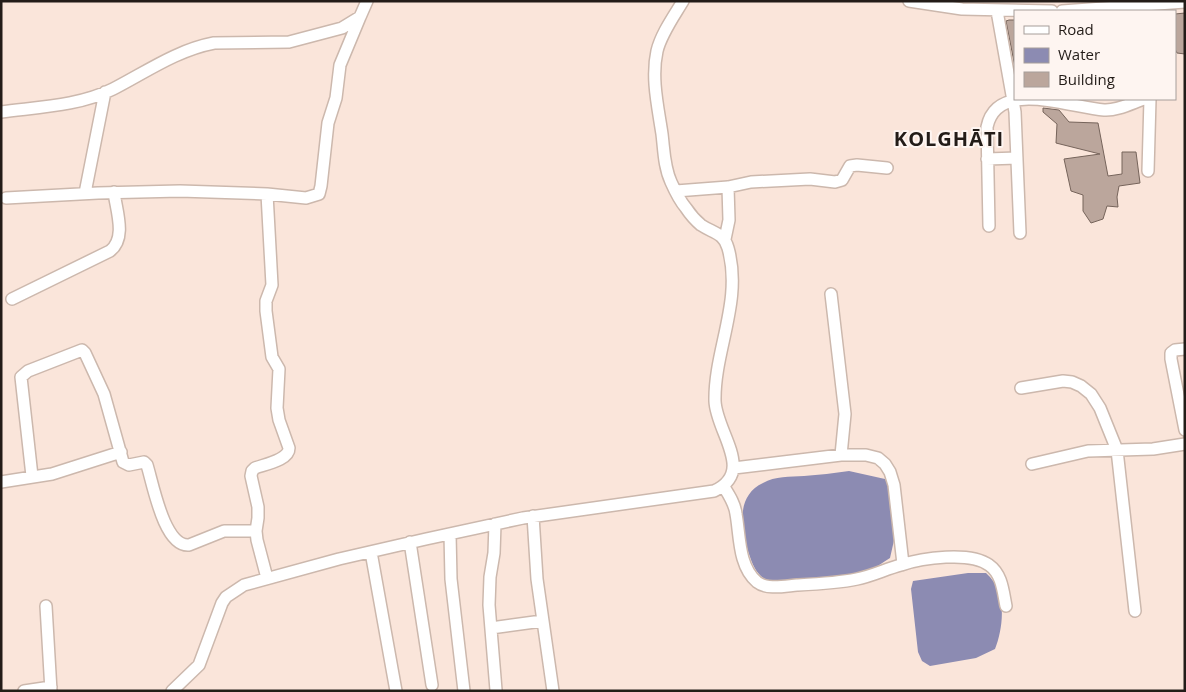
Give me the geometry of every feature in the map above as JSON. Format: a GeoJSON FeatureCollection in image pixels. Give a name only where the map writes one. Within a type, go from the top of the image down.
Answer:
{"type":"FeatureCollection","features":[{"type":"Feature","properties":{"kind":"street"},"geometry":{"type":"LineString","coordinates":[[6,198],[85,193],[180,191],[267,194],[306,198],[319,194],[328,122],[336,98],[340,65],[367,1]]}},
{"type":"Feature","properties":{"kind":"street"},"geometry":{"type":"LineString","coordinates":[[683,1],[657,50],[656,95],[665,164],[671,182],[695,220],[720,234],[725,239]]}},
{"type":"Feature","properties":{"kind":"street"},"geometry":{"type":"LineString","coordinates":[[909,1],[962,9],[1014,11]]}},
{"type":"Feature","properties":{"kind":"street"},"geometry":{"type":"LineString","coordinates":[[1092,10],[1151,8],[1178,2]]}},
{"type":"Feature","properties":{"kind":"street"},"geometry":{"type":"LineString","coordinates":[[997,11],[1014,100],[1017,128],[1020,233]]}},
{"type":"Feature","properties":{"kind":"street"},"geometry":{"type":"LineString","coordinates":[[1,112],[84,99],[105,92],[186,51],[201,46],[214,43],[289,42],[342,28],[360,17]]}},
{"type":"Feature","properties":{"kind":"street"},"geometry":{"type":"LineString","coordinates":[[85,193],[105,92]]}},
{"type":"Feature","properties":{"kind":"street"},"geometry":{"type":"LineString","coordinates":[[989,226],[987,127],[989,118],[998,108],[1014,100],[1038,100],[1076,104],[1105,110],[1123,107],[1141,100]]}},
{"type":"Feature","properties":{"kind":"street"},"geometry":{"type":"LineString","coordinates":[[1148,171],[1150,100]]}},
{"type":"Feature","properties":{"kind":"street"},"geometry":{"type":"LineString","coordinates":[[987,159],[1017,158]]}},
{"type":"Feature","properties":{"kind":"street"},"geometry":{"type":"LineString","coordinates":[[676,191],[728,188],[751,182],[766,181],[810,179],[835,182],[842,180],[850,166],[857,164],[887,168]]}},
{"type":"Feature","properties":{"kind":"street"},"geometry":{"type":"LineString","coordinates":[[172,691],[199,666],[222,603],[226,597],[244,585],[410,542],[533,516],[699,494],[724,487],[734,468],[734,458],[718,419],[715,406],[715,386],[732,293],[731,266],[725,239],[729,220],[728,188]]}},
{"type":"Feature","properties":{"kind":"street"},"geometry":{"type":"LineString","coordinates":[[12,300],[116,247],[119,231],[114,192]]}},
{"type":"Feature","properties":{"kind":"street"},"geometry":{"type":"LineString","coordinates":[[267,194],[272,285],[266,301],[266,311],[272,357],[279,370],[277,408],[279,420],[289,448],[289,452],[285,457],[256,468],[252,471],[251,476],[258,508],[256,531],[267,578]]}},
{"type":"Feature","properties":{"kind":"street"},"geometry":{"type":"LineString","coordinates":[[831,294],[845,414],[841,455]]}},
{"type":"Feature","properties":{"kind":"street"},"geometry":{"type":"LineString","coordinates":[[32,476],[21,377],[28,370],[82,350],[100,385],[126,464],[144,462],[147,465],[171,535],[183,545],[189,545],[224,531],[256,531]]}},
{"type":"Feature","properties":{"kind":"street"},"geometry":{"type":"LineString","coordinates":[[1185,350],[1175,350],[1171,353],[1171,359],[1185,430]]}},
{"type":"Feature","properties":{"kind":"street"},"geometry":{"type":"LineString","coordinates":[[1021,388],[1063,381],[1072,382],[1091,394],[1100,408],[1117,450],[1135,611]]}},
{"type":"Feature","properties":{"kind":"street"},"geometry":{"type":"LineString","coordinates":[[1032,464],[1079,452],[1153,449],[1185,444]]}},
{"type":"Feature","properties":{"kind":"street"},"geometry":{"type":"LineString","coordinates":[[1,482],[66,470],[121,452]]}},
{"type":"Feature","properties":{"kind":"street"},"geometry":{"type":"LineString","coordinates":[[734,468],[841,455],[866,455],[878,458],[886,464],[894,485],[903,564]]}},
{"type":"Feature","properties":{"kind":"street"},"geometry":{"type":"LineString","coordinates":[[724,487],[736,513],[738,532],[747,568],[758,583],[783,587],[857,579],[903,564],[962,556],[981,560],[996,571],[1000,579],[1006,606]]}},
{"type":"Feature","properties":{"kind":"street"},"geometry":{"type":"LineString","coordinates":[[533,516],[542,621],[553,691]]}},
{"type":"Feature","properties":{"kind":"street"},"geometry":{"type":"LineString","coordinates":[[495,524],[489,594],[496,690]]}},
{"type":"Feature","properties":{"kind":"street"},"geometry":{"type":"LineString","coordinates":[[450,534],[451,579],[464,691]]}},
{"type":"Feature","properties":{"kind":"street"},"geometry":{"type":"LineString","coordinates":[[410,542],[432,685]]}},
{"type":"Feature","properties":{"kind":"street"},"geometry":{"type":"LineString","coordinates":[[371,552],[396,691]]}},
{"type":"Feature","properties":{"kind":"street"},"geometry":{"type":"LineString","coordinates":[[24,691],[51,689],[46,606]]}},
{"type":"Feature","properties":{"kind":"street"},"geometry":{"type":"LineString","coordinates":[[491,628],[542,621]]}},
{"type":"Feature","properties":{"kind":"water"},"geometry":{"type":"Polygon","coordinates":[[[849,471],[885,479],[889,486],[895,536],[890,558],[862,573],[834,578],[785,582],[773,581],[762,577],[753,565],[744,535],[742,514],[748,496],[754,489],[772,479],[849,471]]]}},
{"type":"Feature","properties":{"kind":"water"},"geometry":{"type":"Polygon","coordinates":[[[968,573],[986,573],[998,589],[1002,620],[995,649],[976,658],[930,666],[922,661],[918,652],[911,589],[913,581],[968,573]]]}},
{"type":"Feature","properties":{"kind":"building"},"geometry":{"type":"Polygon","coordinates":[[[1185,13],[1185,54],[1177,53],[1176,51],[1176,14],[1185,13]]]}},
{"type":"Feature","properties":{"kind":"building"},"geometry":{"type":"Polygon","coordinates":[[[1014,20],[1014,62],[1006,21],[1014,20]]]}},
{"type":"Feature","properties":{"kind":"building"},"geometry":{"type":"Polygon","coordinates":[[[1043,108],[1059,110],[1069,122],[1098,123],[1108,176],[1122,174],[1122,152],[1136,152],[1140,183],[1119,186],[1118,207],[1107,206],[1103,219],[1091,223],[1083,211],[1083,195],[1071,191],[1064,159],[1100,154],[1056,143],[1057,124],[1043,112],[1043,108]]]}},
{"type":"Feature","properties":{"kind":"district","name":"KOLGHĀTI"},"geometry":{"type":"Point","coordinates":[949,138]}}]}
